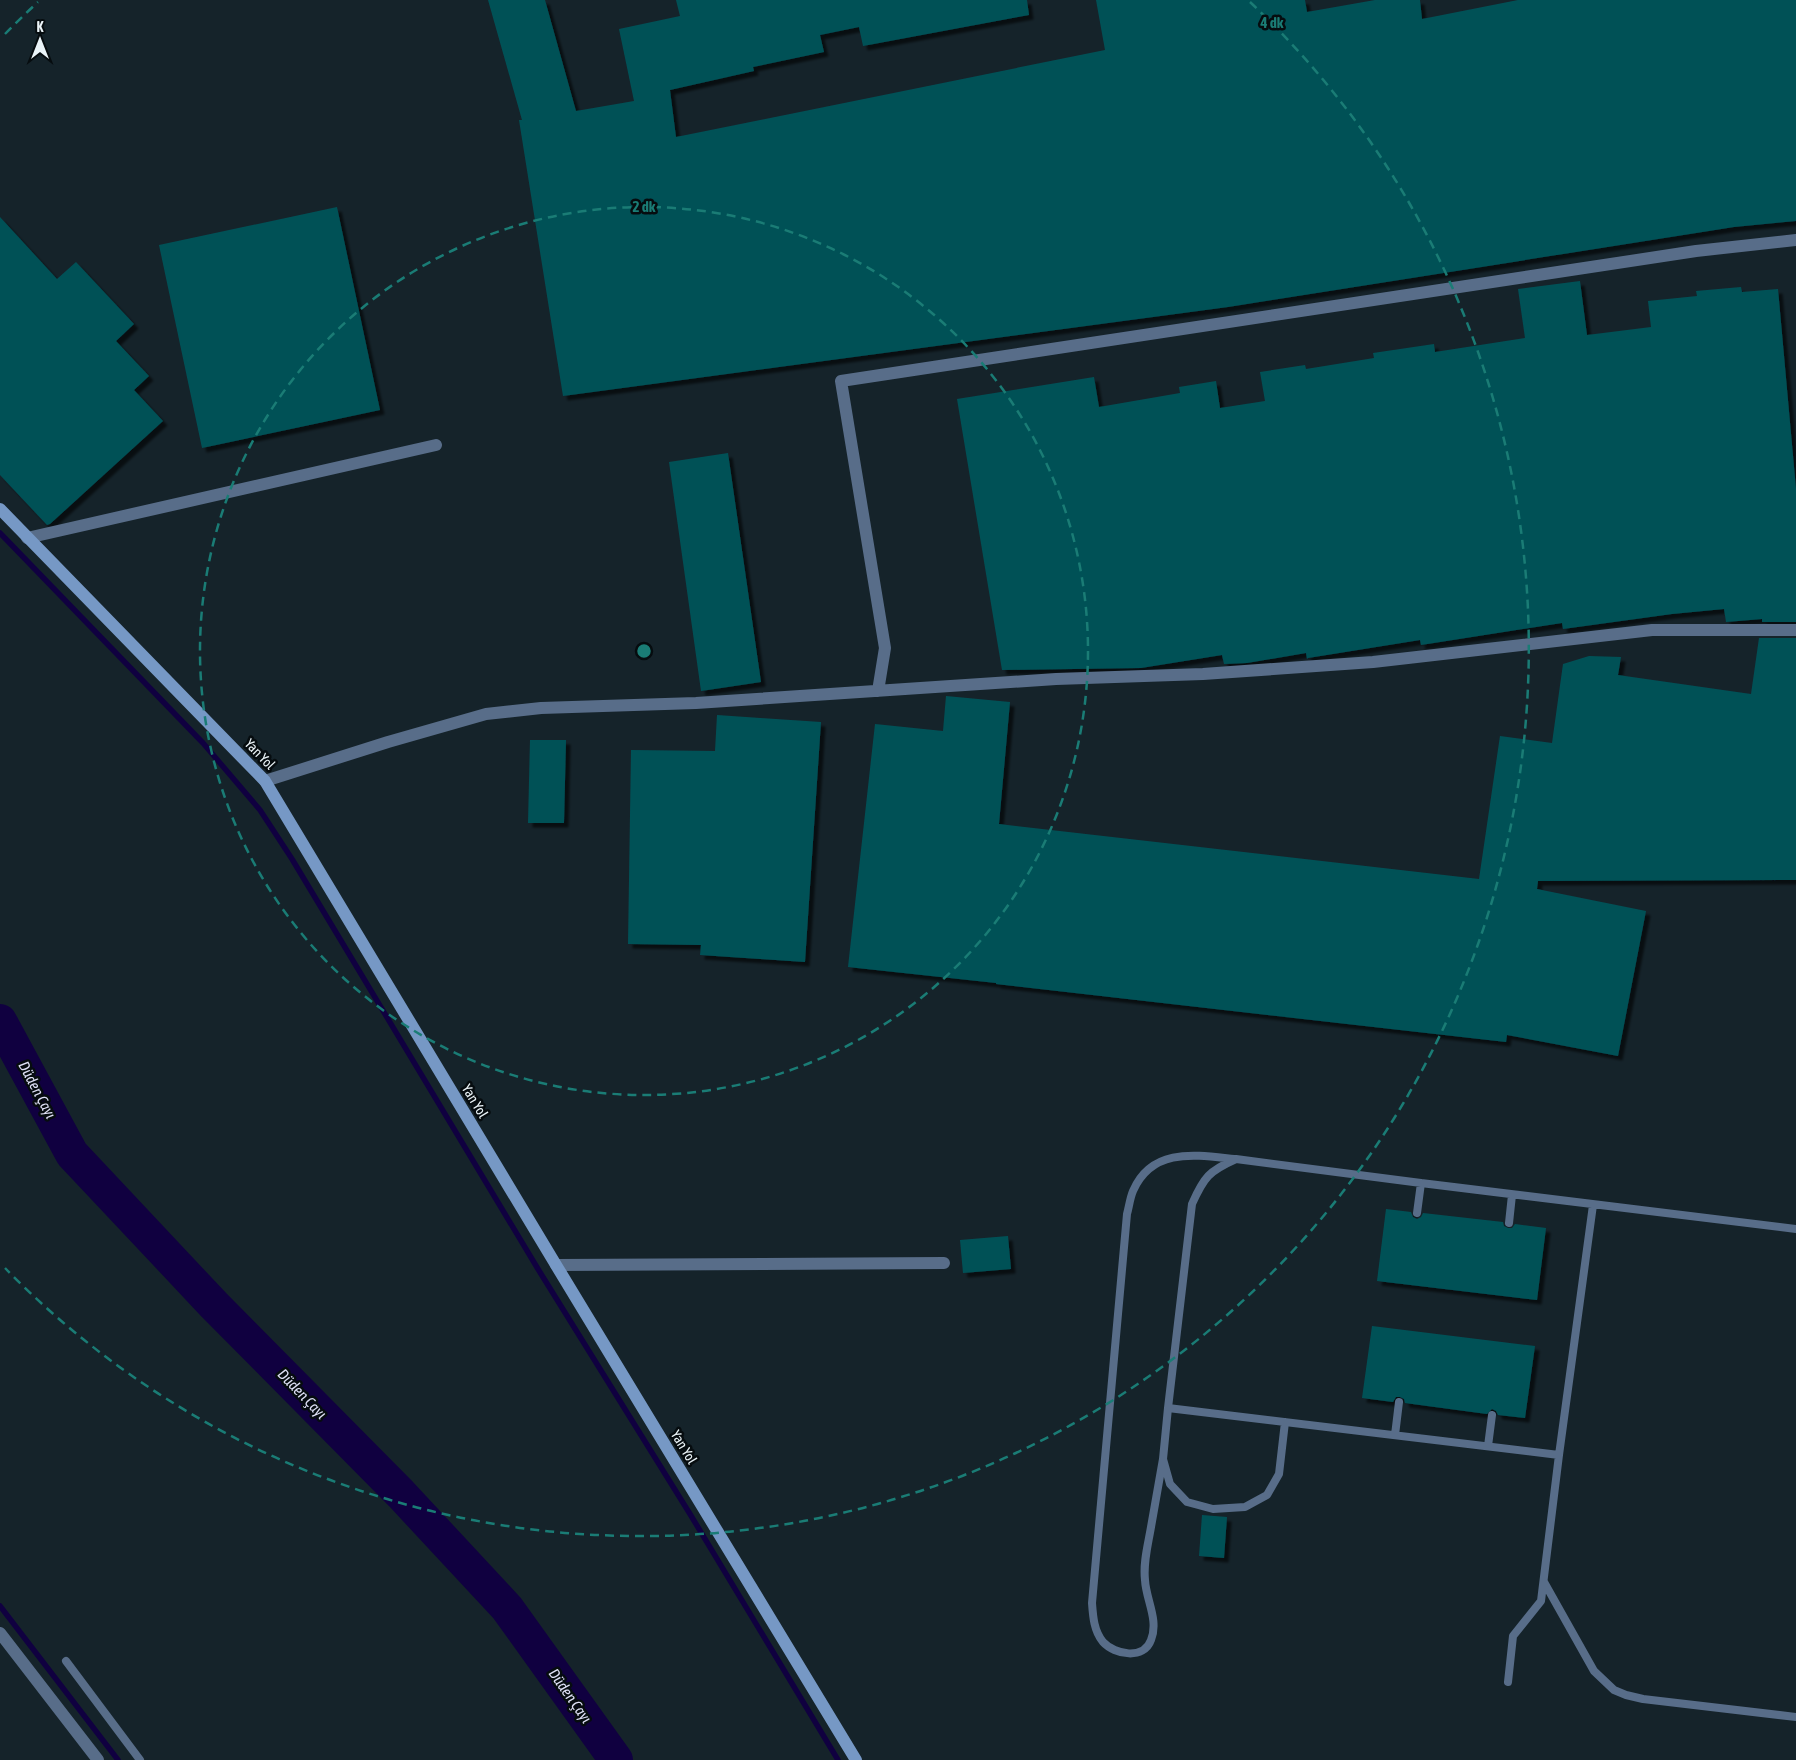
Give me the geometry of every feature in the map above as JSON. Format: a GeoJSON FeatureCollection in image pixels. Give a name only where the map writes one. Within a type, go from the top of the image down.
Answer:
{"type":"FeatureCollection","features":[{"type":"Feature","properties":{"kind":"street"},"geometry":{"type":"LineString","coordinates":[[878,691],[885,648],[842,381],[1696,251],[1796,240]]}},
{"type":"Feature","properties":{"kind":"street"},"geometry":{"type":"LineString","coordinates":[[27,538],[436,444]]}},
{"type":"Feature","properties":{"kind":"street","name":"Yan Yol"},"geometry":{"type":"LineString","coordinates":[[0,509],[264,781],[856,1760]]}},
{"type":"Feature","properties":{"kind":"street"},"geometry":{"type":"LineString","coordinates":[[264,781],[388,742],[486,714],[541,708],[696,703],[1056,679],[1203,674],[1373,662],[1652,630],[1796,630]]}},
{"type":"Feature","properties":{"kind":"street"},"geometry":{"type":"LineString","coordinates":[[556,1265],[944,1263]]}},
{"type":"Feature","properties":{"kind":"street"},"geometry":{"type":"LineString","coordinates":[[0,1633],[98,1760]]}},
{"type":"Feature","properties":{"kind":"lane"},"geometry":{"type":"LineString","coordinates":[[1236,1159],[1209,1174],[1200,1186],[1192,1204],[1163,1460],[1144,1562],[1146,1592],[1154,1620],[1154,1631],[1151,1642],[1144,1650],[1134,1654],[1122,1653],[1111,1650],[1102,1641],[1096,1630],[1092,1603],[1127,1214],[1133,1192],[1141,1178],[1160,1161],[1183,1155],[1236,1159],[1421,1184],[1796,1229]]}},
{"type":"Feature","properties":{"kind":"lane"},"geometry":{"type":"LineString","coordinates":[[1417,1213],[1421,1184]]}},
{"type":"Feature","properties":{"kind":"lane"},"geometry":{"type":"LineString","coordinates":[[1509,1223],[1512,1195]]}},
{"type":"Feature","properties":{"kind":"lane"},"geometry":{"type":"LineString","coordinates":[[1508,1682],[1513,1636],[1541,1601],[1593,1205]]}},
{"type":"Feature","properties":{"kind":"lane"},"geometry":{"type":"LineString","coordinates":[[1395,1435],[1399,1402]]}},
{"type":"Feature","properties":{"kind":"lane"},"geometry":{"type":"LineString","coordinates":[[1168,1408],[1559,1454]]}},
{"type":"Feature","properties":{"kind":"lane"},"geometry":{"type":"LineString","coordinates":[[1488,1446],[1492,1414]]}},
{"type":"Feature","properties":{"kind":"lane"},"geometry":{"type":"LineString","coordinates":[[1163,1460],[1170,1484],[1186,1502],[1213,1509],[1245,1507],[1267,1495],[1279,1474],[1285,1422]]}},
{"type":"Feature","properties":{"kind":"lane"},"geometry":{"type":"LineString","coordinates":[[1544,1582],[1594,1671],[1614,1690],[1644,1699],[1796,1717]]}},
{"type":"Feature","properties":{"kind":"lane"},"geometry":{"type":"LineString","coordinates":[[66,1661],[140,1760]]}},
{"type":"Feature","properties":{"kind":"building"},"geometry":{"type":"Polygon","coordinates":[[[488,0],[545,0],[576,111],[634,101],[619,29],[680,16],[676,0],[1027,0],[1029,15],[863,46],[859,27],[820,35],[824,52],[753,67],[754,71],[670,90],[676,137],[1105,50],[1096,0],[1305,0],[1307,12],[1375,0],[1420,0],[1422,19],[1518,0],[1796,0],[1796,221],[1734,227],[1228,307],[563,396],[519,120],[522,120],[488,0]]]}},
{"type":"Feature","properties":{"kind":"building"},"geometry":{"type":"Polygon","coordinates":[[[337,207],[380,410],[202,448],[159,245],[337,207]]]}},
{"type":"Feature","properties":{"kind":"building"},"geometry":{"type":"Polygon","coordinates":[[[0,217],[57,279],[76,262],[134,324],[116,341],[149,376],[134,390],[163,421],[47,525],[0,475],[0,217]]]}},
{"type":"Feature","properties":{"kind":"building"},"geometry":{"type":"Polygon","coordinates":[[[1580,281],[1587,335],[1651,327],[1648,301],[1697,296],[1696,291],[1741,287],[1742,292],[1778,289],[1796,489],[1796,622],[1762,622],[1762,619],[1726,622],[1724,609],[1563,629],[1562,623],[1421,645],[1420,640],[1307,659],[1306,653],[1247,663],[1224,664],[1222,655],[1141,668],[1002,670],[957,399],[1094,377],[1099,407],[1180,393],[1179,387],[1216,381],[1220,408],[1265,401],[1260,372],[1305,365],[1306,369],[1374,358],[1373,353],[1434,344],[1435,352],[1525,338],[1518,289],[1580,281]]]}},
{"type":"Feature","properties":{"kind":"building"},"geometry":{"type":"Polygon","coordinates":[[[728,453],[761,682],[701,691],[669,462],[728,453]]]}},
{"type":"Feature","properties":{"kind":"building"},"geometry":{"type":"Polygon","coordinates":[[[1759,638],[1796,638],[1796,880],[1538,881],[1537,889],[1646,911],[1618,1056],[1507,1035],[1506,1042],[848,967],[875,724],[943,731],[946,696],[1010,702],[999,824],[1479,879],[1500,736],[1552,743],[1563,664],[1589,656],[1621,657],[1618,675],[1751,694],[1759,638]]]}},
{"type":"Feature","properties":{"kind":"building"},"geometry":{"type":"Polygon","coordinates":[[[717,715],[821,722],[805,962],[700,955],[701,945],[628,944],[631,750],[715,751],[717,715]]]}},
{"type":"Feature","properties":{"kind":"building"},"geometry":{"type":"Polygon","coordinates":[[[530,740],[566,740],[564,823],[528,823],[530,740]]]}},
{"type":"Feature","properties":{"kind":"building"},"geometry":{"type":"Polygon","coordinates":[[[1386,1209],[1411,1212],[1413,1217],[1417,1219],[1423,1213],[1503,1222],[1504,1226],[1508,1228],[1512,1228],[1515,1224],[1546,1228],[1537,1300],[1377,1281],[1386,1209]]]}},
{"type":"Feature","properties":{"kind":"building"},"geometry":{"type":"Polygon","coordinates":[[[1008,1236],[1011,1269],[963,1273],[960,1240],[1008,1236]]]}},
{"type":"Feature","properties":{"kind":"building"},"geometry":{"type":"Polygon","coordinates":[[[1372,1326],[1535,1346],[1525,1418],[1498,1415],[1492,1409],[1487,1414],[1405,1403],[1404,1399],[1400,1397],[1396,1397],[1393,1402],[1362,1398],[1372,1326]]]}},
{"type":"Feature","properties":{"kind":"building"},"geometry":{"type":"Polygon","coordinates":[[[1202,1515],[1227,1517],[1224,1558],[1199,1556],[1202,1515]]]}},
{"type":"Feature","properties":{"kind":"waterway"},"geometry":{"type":"LineString","coordinates":[[0,533],[203,743],[260,810],[292,859],[538,1269],[690,1514],[838,1760]]}},
{"type":"Feature","properties":{"kind":"waterway","name":"Düden Çayı"},"geometry":{"type":"LineString","coordinates":[[0,1021],[72,1154],[214,1305],[401,1494],[507,1608],[616,1760]]}},
{"type":"Feature","properties":{"kind":"waterway"},"geometry":{"type":"LineString","coordinates":[[0,1606],[118,1760]]}}]}
